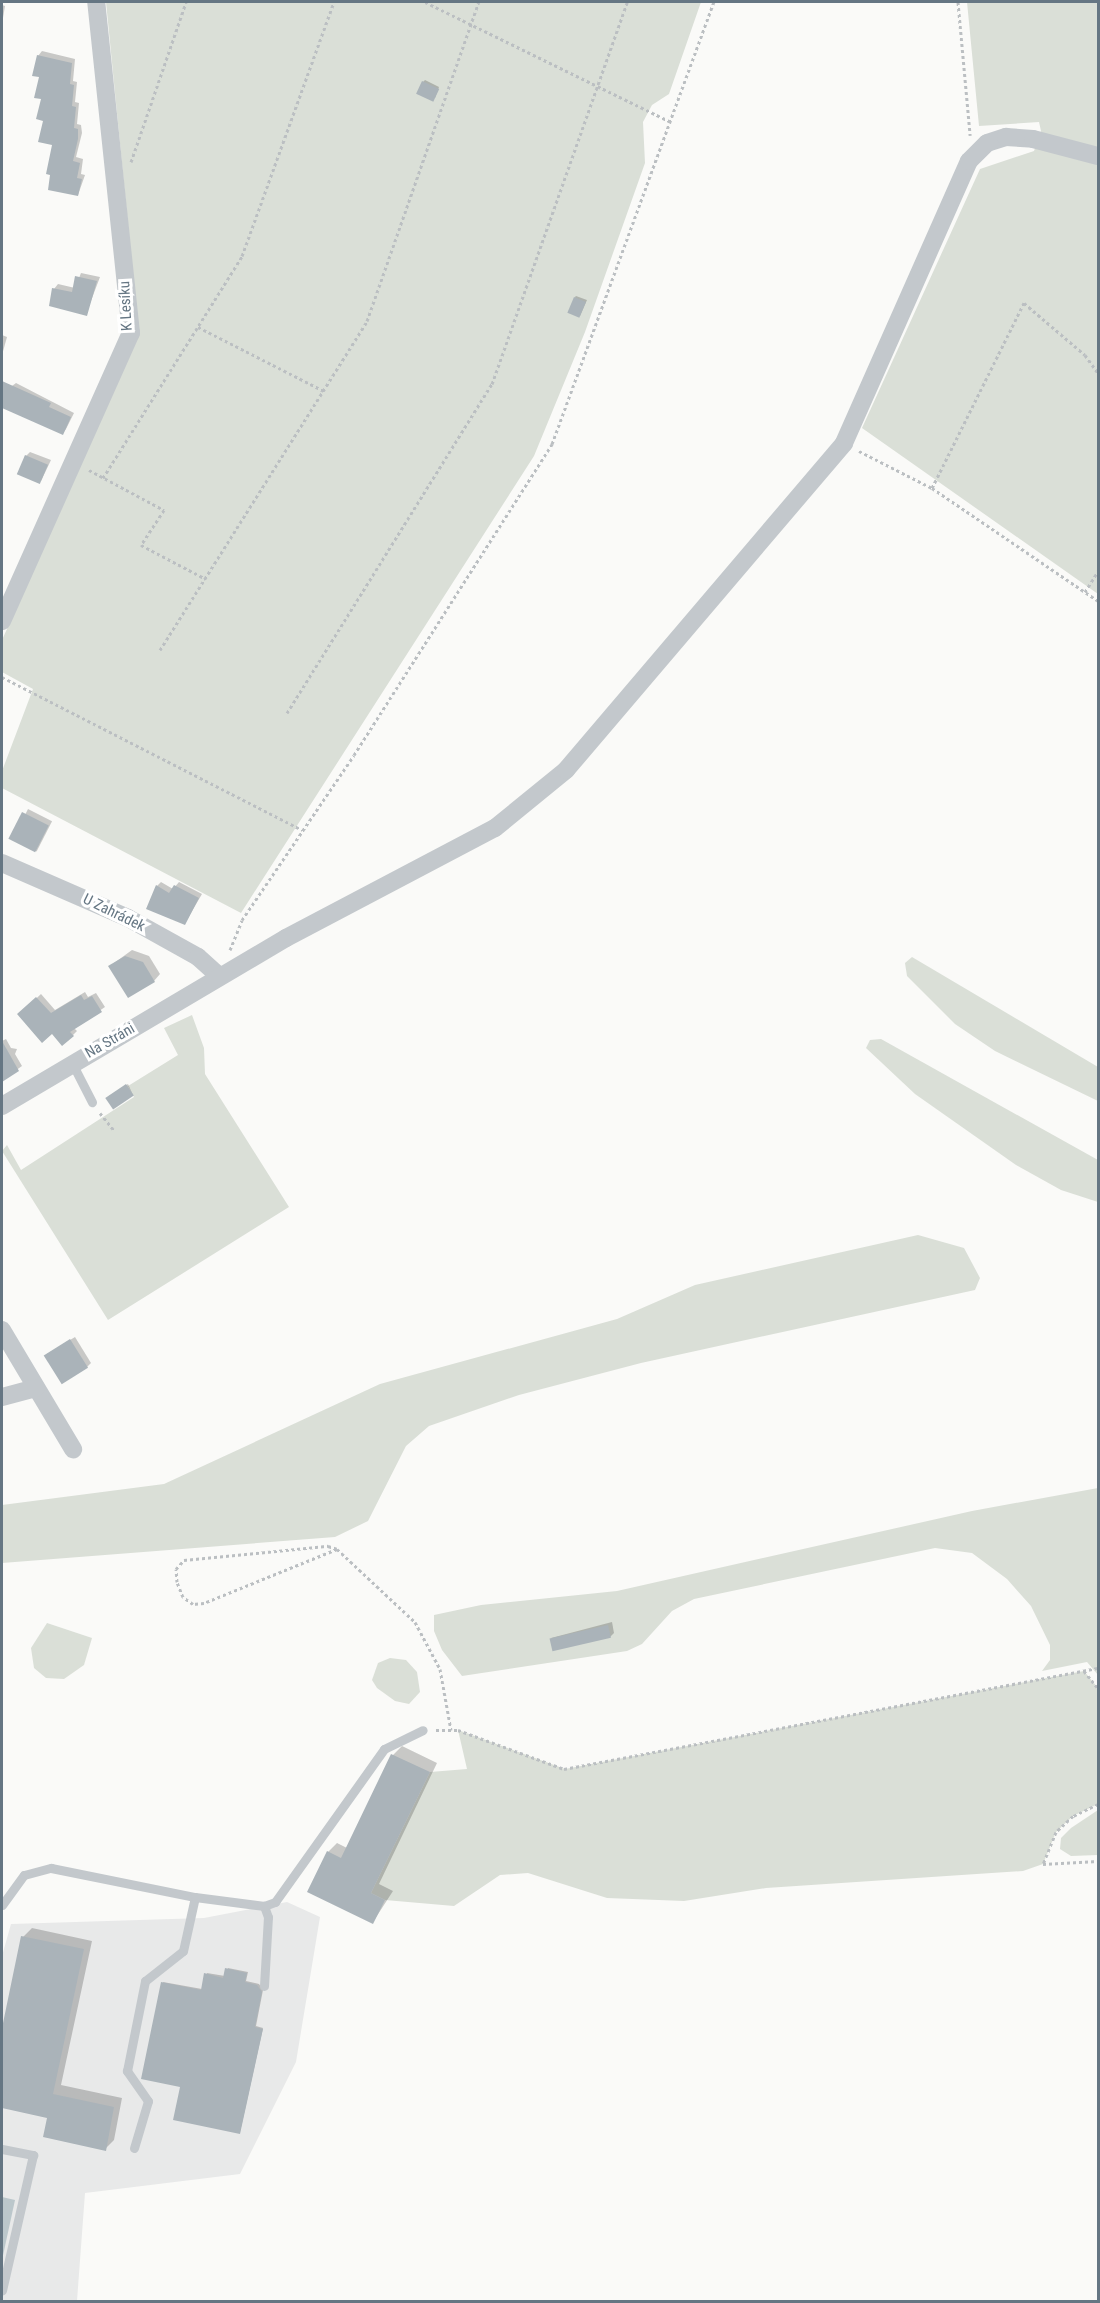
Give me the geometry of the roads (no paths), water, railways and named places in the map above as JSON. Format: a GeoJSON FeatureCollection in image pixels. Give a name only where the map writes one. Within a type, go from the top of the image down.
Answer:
{"type":"FeatureCollection","features":[{"type":"Feature","properties":{"kind":"street","name":"K Lesíku"},"geometry":{"type":"LineString","coordinates":[[2,621],[71,462],[131,333],[96,2]]}},
{"type":"Feature","properties":{"kind":"street","name":"Na Stráni"},"geometry":{"type":"LineString","coordinates":[[2,1106],[223,974],[495,828],[566,770],[844,443],[969,161],[987,143],[1006,137],[1033,139],[1098,156]]}},
{"type":"Feature","properties":{"kind":"street","name":"U Zahrádek"},"geometry":{"type":"LineString","coordinates":[[2,863],[128,918],[198,957],[223,974]]}},
{"type":"Feature","properties":{"kind":"street"},"geometry":{"type":"LineString","coordinates":[[2,1330],[73,1449]]}},
{"type":"Feature","properties":{"kind":"street"},"geometry":{"type":"LineString","coordinates":[[2,1397],[36,1388]]}},
{"type":"Feature","properties":{"kind":"lane"},"geometry":{"type":"LineString","coordinates":[[72,1063],[92,1102]]}},
{"type":"Feature","properties":{"kind":"lane"},"geometry":{"type":"LineString","coordinates":[[2,1905],[24,1875],[51,1868],[195,1897],[264,1906],[275,1902],[384,1749],[423,1730]]}},
{"type":"Feature","properties":{"kind":"lane"},"geometry":{"type":"LineString","coordinates":[[134,2148],[148,2101],[128,2071],[145,1981],[183,1951],[195,1897]]}},
{"type":"Feature","properties":{"kind":"lane"},"geometry":{"type":"LineString","coordinates":[[264,1906],[268,1917],[264,1986]]}},
{"type":"Feature","properties":{"kind":"lane"},"geometry":{"type":"LineString","coordinates":[[2,2150],[33,2155],[2,2290]]}}]}
